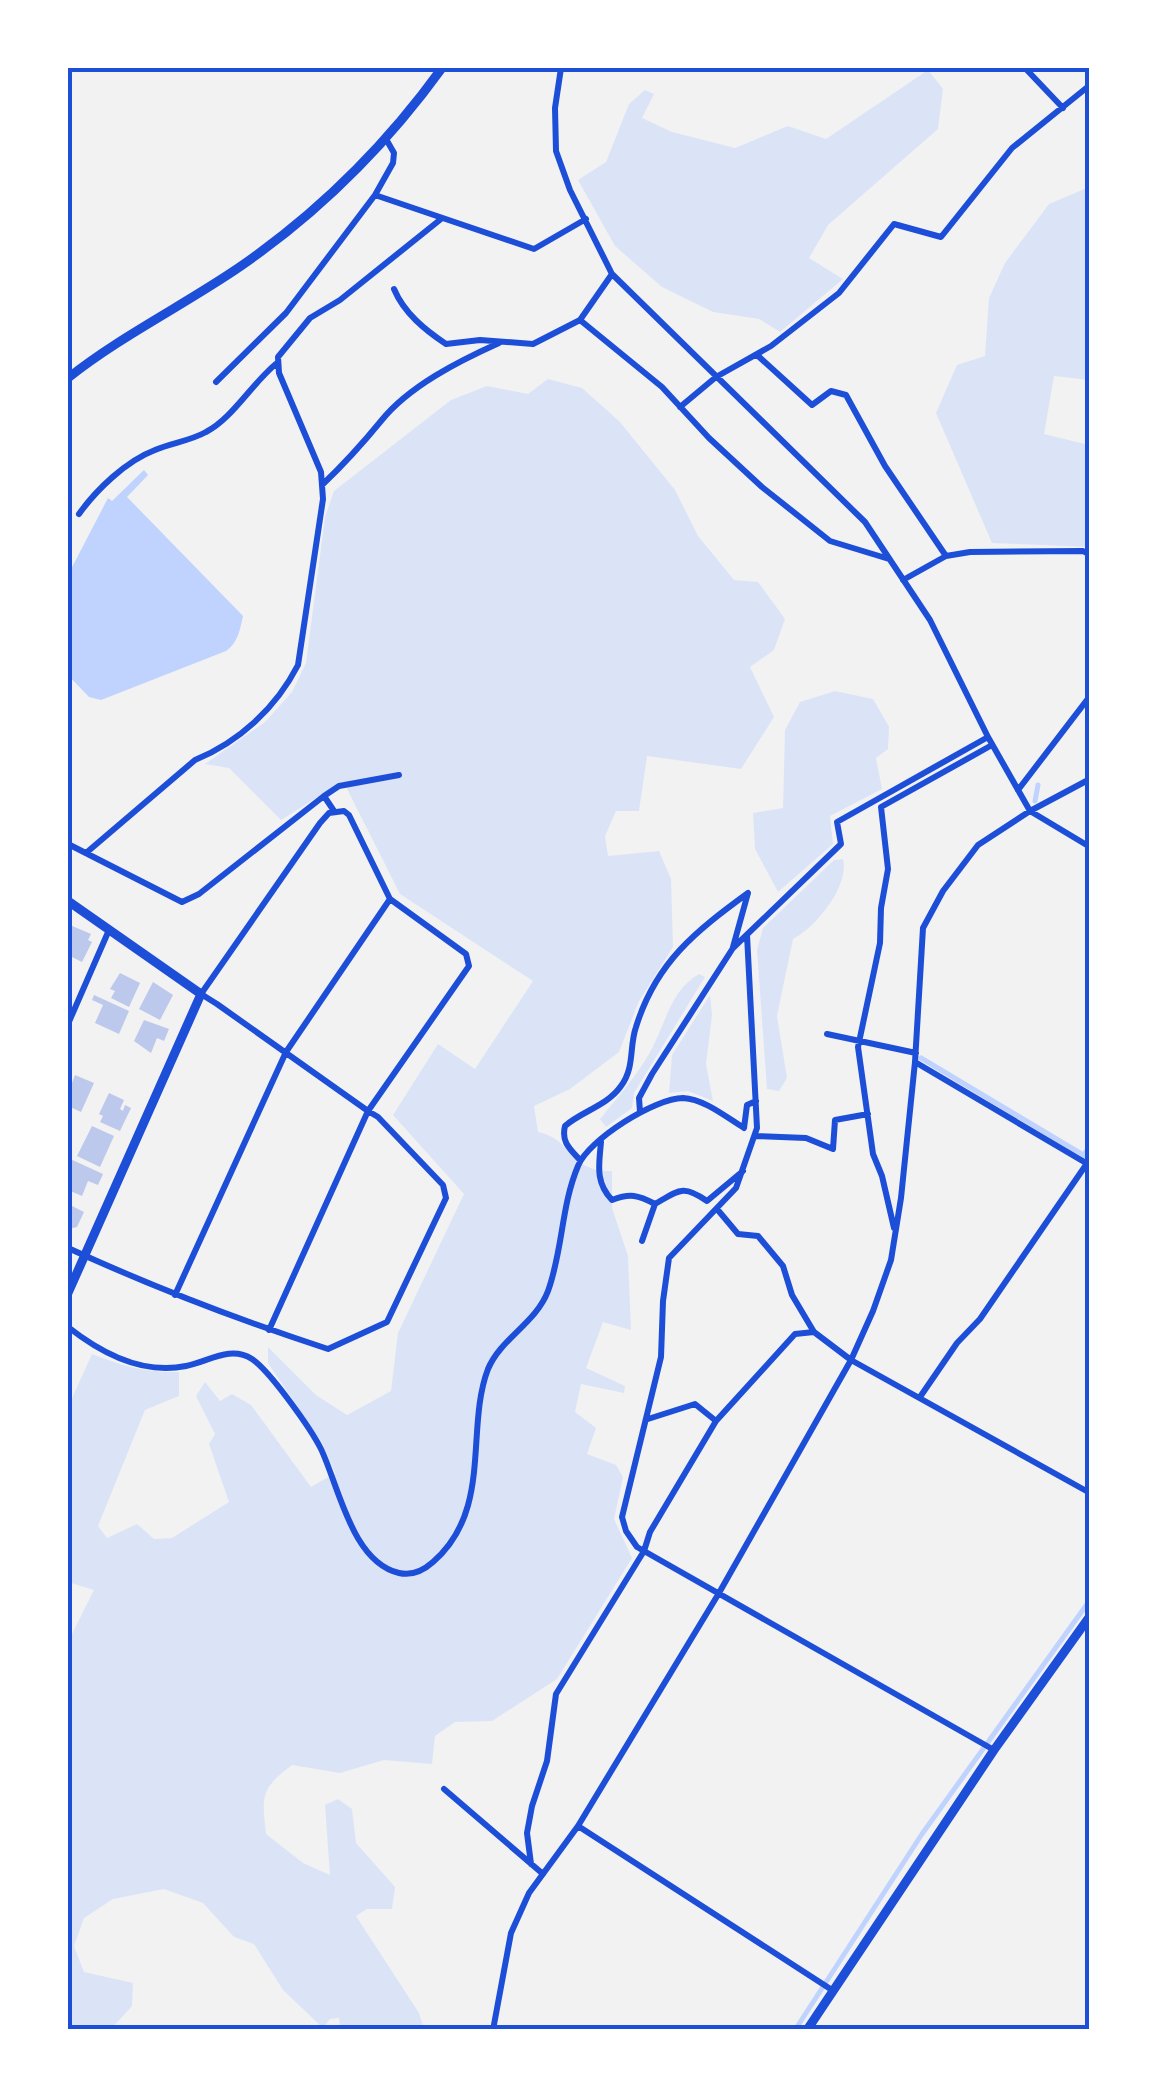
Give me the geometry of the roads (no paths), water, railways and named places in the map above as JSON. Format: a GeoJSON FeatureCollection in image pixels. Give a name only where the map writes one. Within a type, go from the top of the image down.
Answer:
{"type":"FeatureCollection","features":[{"type":"Feature","properties":{"kind":"street"},"geometry":{"type":"LineString","coordinates":[[68,378],[244,264],[339,185],[386,139],[442,68]]}},
{"type":"Feature","properties":{"kind":"street"},"geometry":{"type":"LineString","coordinates":[[561,68],[554,108],[556,151],[570,190],[612,274],[865,522],[930,620],[1030,812],[1090,847]]}},
{"type":"Feature","properties":{"kind":"street"},"geometry":{"type":"LineString","coordinates":[[694,68],[708,68]]}},
{"type":"Feature","properties":{"kind":"street"},"geometry":{"type":"LineString","coordinates":[[1025,68],[1063,108]]}},
{"type":"Feature","properties":{"kind":"street"},"geometry":{"type":"LineString","coordinates":[[680,408],[716,377],[757,354],[839,293],[894,224],[932,237],[941,236],[1012,148],[1090,85]]}},
{"type":"Feature","properties":{"kind":"street"},"geometry":{"type":"LineString","coordinates":[[216,382],[286,313],[376,195],[393,163],[394,153],[386,139]]}},
{"type":"Feature","properties":{"kind":"street"},"geometry":{"type":"LineString","coordinates":[[376,195],[534,249],[586,219]]}},
{"type":"Feature","properties":{"kind":"street"},"geometry":{"type":"LineString","coordinates":[[86,853],[195,760],[216,752],[239,736],[286,689],[298,665],[324,499],[321,472],[279,373],[278,362],[284,345],[310,318],[340,300],[441,218]]}},
{"type":"Feature","properties":{"kind":"street"},"geometry":{"type":"LineString","coordinates":[[394,289],[400,303],[428,332],[446,344],[480,340],[533,344],[580,320],[612,274]]}},
{"type":"Feature","properties":{"kind":"street"},"geometry":{"type":"LineString","coordinates":[[580,320],[662,388],[762,486],[830,541],[890,559]]}},
{"type":"Feature","properties":{"kind":"street"},"geometry":{"type":"LineString","coordinates":[[322,485],[381,420],[426,382],[500,342]]}},
{"type":"Feature","properties":{"kind":"street"},"geometry":{"type":"LineString","coordinates":[[757,354],[812,405],[831,391],[846,394],[885,466],[946,556]]}},
{"type":"Feature","properties":{"kind":"street"},"geometry":{"type":"LineString","coordinates":[[79,514],[93,495],[142,456],[208,432],[278,362]]}},
{"type":"Feature","properties":{"kind":"street"},"geometry":{"type":"LineString","coordinates":[[903,580],[946,556],[970,552],[1090,554]]}},
{"type":"Feature","properties":{"kind":"street"},"geometry":{"type":"LineString","coordinates":[[1018,790],[1090,696]]}},
{"type":"Feature","properties":{"kind":"street"},"geometry":{"type":"LineString","coordinates":[[640,1112],[639,1098],[652,1074],[733,948],[842,844],[836,822],[990,741]]}},
{"type":"Feature","properties":{"kind":"street"},"geometry":{"type":"LineString","coordinates":[[895,1234],[874,1154],[860,1040],[880,943],[880,908],[888,869],[881,807],[990,741]]}},
{"type":"Feature","properties":{"kind":"street"},"geometry":{"type":"LineString","coordinates":[[68,844],[182,902],[199,894],[339,786],[399,774]]}},
{"type":"Feature","properties":{"kind":"street"},"geometry":{"type":"LineString","coordinates":[[493,2030],[511,1934],[529,1892],[578,1826],[718,1593],[851,1360],[873,1311],[891,1260],[895,1234],[915,1057],[922,928],[943,890],[978,845],[1090,780]]}},
{"type":"Feature","properties":{"kind":"street"},"geometry":{"type":"LineString","coordinates":[[324,796],[334,811]]}},
{"type":"Feature","properties":{"kind":"street"},"geometry":{"type":"LineString","coordinates":[[68,1294],[201,994],[320,822],[334,811],[344,811],[390,899],[466,954],[469,966],[368,1110],[270,1330]]}},
{"type":"Feature","properties":{"kind":"street"},"geometry":{"type":"LineString","coordinates":[[580,1160],[565,1144],[565,1126],[615,1094],[625,1082],[644,1002],[662,969],[697,930],[748,893],[733,948]]}},
{"type":"Feature","properties":{"kind":"street"},"geometry":{"type":"LineString","coordinates":[[175,1296],[286,1052],[390,899]]}},
{"type":"Feature","properties":{"kind":"street"},"geometry":{"type":"LineString","coordinates":[[68,900],[378,1117],[443,1185],[446,1198],[387,1322],[328,1349],[175,1296],[68,1248]]}},
{"type":"Feature","properties":{"kind":"street"},"geometry":{"type":"LineString","coordinates":[[68,1024],[110,930]]}},
{"type":"Feature","properties":{"kind":"street"},"geometry":{"type":"LineString","coordinates":[[747,935],[756,1101],[754,1136],[736,1188],[669,1258],[661,1357],[622,1517],[626,1531],[644,1550],[988,1746]]}},
{"type":"Feature","properties":{"kind":"street"},"geometry":{"type":"LineString","coordinates":[[826,1034],[915,1057],[1087,1164],[980,1319],[957,1343],[920,1396]]}},
{"type":"Feature","properties":{"kind":"street"},"geometry":{"type":"LineString","coordinates":[[68,1327],[94,1348],[156,1366],[184,1367],[229,1354],[252,1359],[320,1446],[366,1552],[395,1572],[419,1572],[440,1555],[467,1509],[476,1469],[484,1382],[497,1353],[546,1296],[555,1270],[565,1204],[580,1160],[616,1126],[660,1103],[684,1098],[696,1101],[744,1128],[747,1104],[756,1101]]}},
{"type":"Feature","properties":{"kind":"street"},"geometry":{"type":"LineString","coordinates":[[754,1136],[806,1138],[834,1149],[834,1120],[868,1114]]}},
{"type":"Feature","properties":{"kind":"street"},"geometry":{"type":"LineString","coordinates":[[601,1142],[602,1190],[612,1200],[638,1195],[655,1204]]}},
{"type":"Feature","properties":{"kind":"street"},"geometry":{"type":"LineString","coordinates":[[642,1242],[655,1204],[680,1190],[692,1190],[707,1201],[744,1170]]}},
{"type":"Feature","properties":{"kind":"street"},"geometry":{"type":"LineString","coordinates":[[717,1209],[738,1234],[758,1236],[783,1266],[798,1306],[814,1332],[851,1360],[1090,1494]]}},
{"type":"Feature","properties":{"kind":"street"},"geometry":{"type":"LineString","coordinates":[[531,1864],[527,1833],[547,1761],[556,1694],[644,1550],[675,1487],[716,1421],[795,1334],[814,1332]]}},
{"type":"Feature","properties":{"kind":"street"},"geometry":{"type":"LineString","coordinates":[[648,1418],[695,1404],[716,1421]]}},
{"type":"Feature","properties":{"kind":"street"},"geometry":{"type":"LineString","coordinates":[[807,2030],[825,1986],[988,1746],[1090,1616]]}},
{"type":"Feature","properties":{"kind":"street"},"geometry":{"type":"LineString","coordinates":[[444,1789],[543,1874]]}},
{"type":"Feature","properties":{"kind":"street"},"geometry":{"type":"LineString","coordinates":[[578,1826],[825,1986]]}},
{"type":"Feature","properties":{"kind":"water"},"geometry":{"type":"Polygon","coordinates":[[[144,470],[148,475],[127,497],[243,616],[236,640],[226,651],[101,700],[89,697],[68,675],[68,575],[108,498],[112,501],[144,470]]]}},
{"type":"Feature","properties":{"kind":"waterway"},"geometry":{"type":"LineString","coordinates":[[1035,801],[1038,785]]}},
{"type":"Feature","properties":{"kind":"waterway"},"geometry":{"type":"LineString","coordinates":[[921,1058],[1090,1159]]}},
{"type":"Feature","properties":{"kind":"waterway"},"geometry":{"type":"LineString","coordinates":[[1083,1156],[1090,1146]]}},
{"type":"Feature","properties":{"kind":"waterway"},"geometry":{"type":"LineString","coordinates":[[795,2030],[922,1834],[1090,1600]]}}]}
